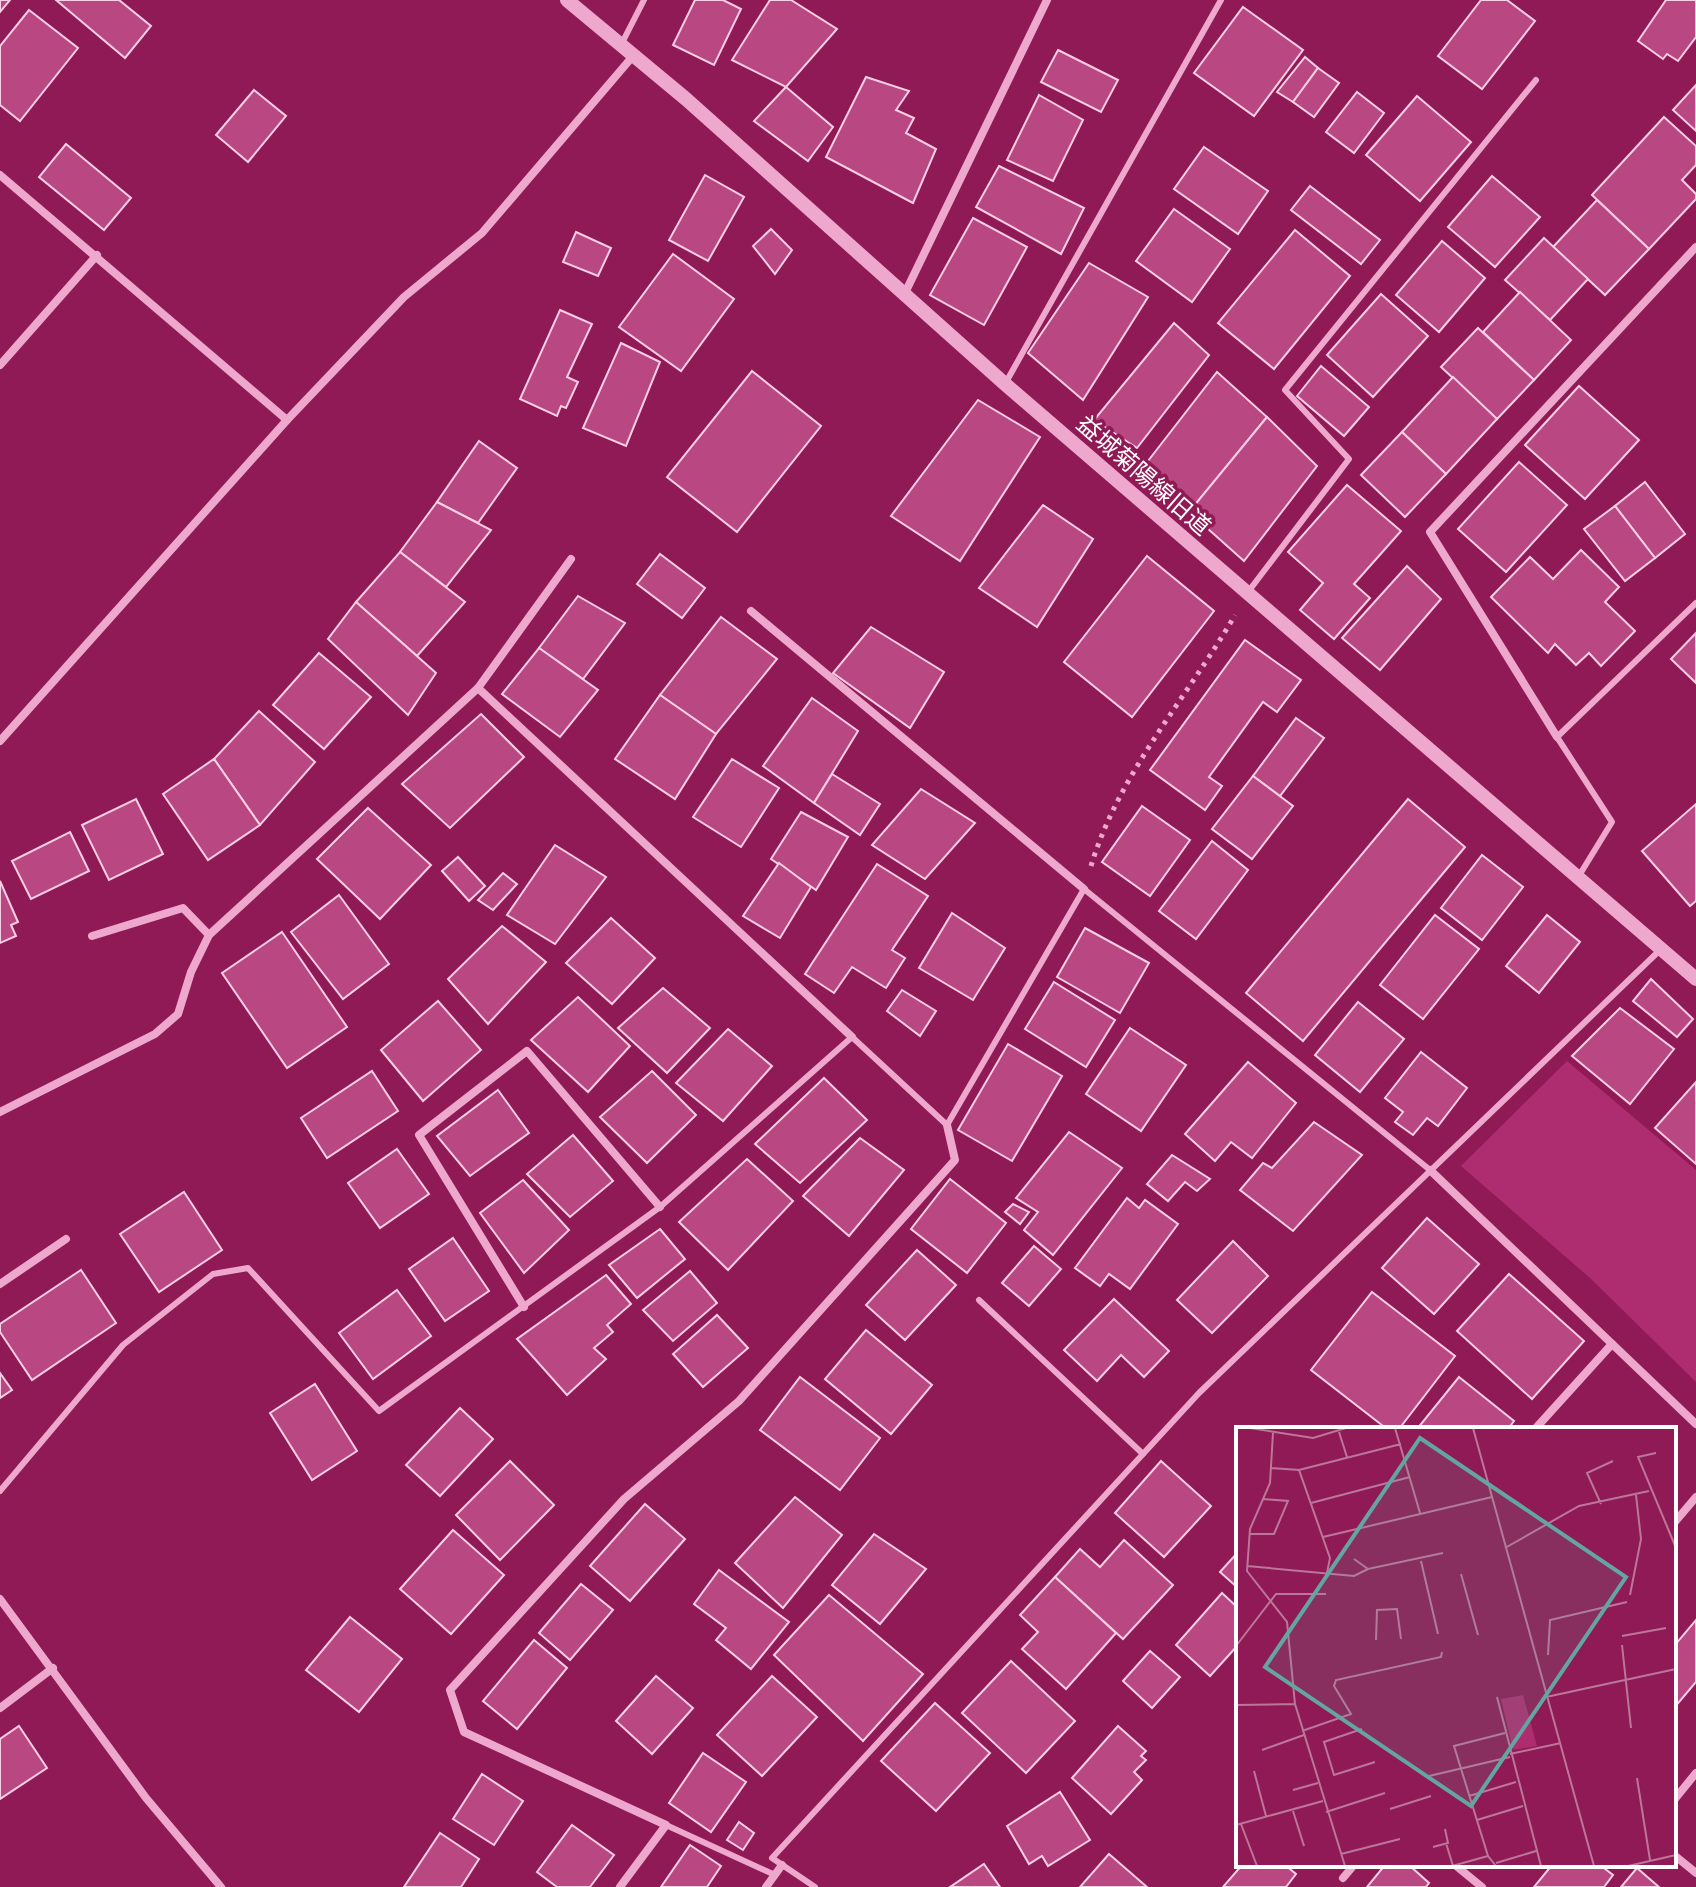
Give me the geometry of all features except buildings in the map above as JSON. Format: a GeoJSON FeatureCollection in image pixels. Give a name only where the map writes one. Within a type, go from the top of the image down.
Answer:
{"type":"FeatureCollection","features":[{"type":"Feature","properties":{"kind":"street","name":"益城菊陽線旧道"},"geometry":{"type":"LineString","coordinates":[[567,0],[686,99],[1005,384],[1659,951],[1696,979]]}},
{"type":"Feature","properties":{"kind":"street"},"geometry":{"type":"LineString","coordinates":[[904,296],[1047,0]]}},
{"type":"Feature","properties":{"kind":"street"},"geometry":{"type":"LineString","coordinates":[[0,741],[287,420],[404,297],[482,233],[627,51]]}},
{"type":"Feature","properties":{"kind":"street"},"geometry":{"type":"LineString","coordinates":[[0,175],[287,420]]}},
{"type":"Feature","properties":{"kind":"street"},"geometry":{"type":"LineString","coordinates":[[1557,737],[1430,532],[1696,247]]}},
{"type":"Feature","properties":{"kind":"street"},"geometry":{"type":"LineString","coordinates":[[0,365],[97,255]]}},
{"type":"Feature","properties":{"kind":"street"},"geometry":{"type":"LineString","coordinates":[[0,1112],[155,1034],[178,1014],[191,972],[209,935],[478,688],[571,559]]}},
{"type":"Feature","properties":{"kind":"street"},"geometry":{"type":"LineString","coordinates":[[751,611],[1084,889]]}},
{"type":"Feature","properties":{"kind":"street"},"geometry":{"type":"LineString","coordinates":[[478,688],[852,1037]]}},
{"type":"Feature","properties":{"kind":"street"},"geometry":{"type":"LineString","coordinates":[[92,936],[183,908],[209,935]]}},
{"type":"Feature","properties":{"kind":"street"},"geometry":{"type":"LineString","coordinates":[[524,1307],[419,1135],[527,1051],[660,1207]]}},
{"type":"Feature","properties":{"kind":"street"},"geometry":{"type":"LineString","coordinates":[[620,1887],[666,1825],[464,1732],[450,1690],[624,1499],[739,1401],[955,1160],[947,1125]]}},
{"type":"Feature","properties":{"kind":"street"},"geometry":{"type":"LineString","coordinates":[[1430,1170],[1696,1424]]}},
{"type":"Feature","properties":{"kind":"street"},"geometry":{"type":"LineString","coordinates":[[0,1284],[66,1239]]}},
{"type":"Feature","properties":{"kind":"street"},"geometry":{"type":"LineString","coordinates":[[1537,1427],[1612,1344]]}},
{"type":"Feature","properties":{"kind":"street"},"geometry":{"type":"LineString","coordinates":[[1676,1521],[1696,1497]]}},
{"type":"Feature","properties":{"kind":"street"},"geometry":{"type":"LineString","coordinates":[[0,1599],[146,1798],[221,1887]]}},
{"type":"Feature","properties":{"kind":"street"},"geometry":{"type":"LineString","coordinates":[[0,1708],[53,1668]]}},
{"type":"Feature","properties":{"kind":"street"},"geometry":{"type":"LineString","coordinates":[[1676,1798],[1696,1773]]}},
{"type":"Feature","properties":{"kind":"street"},"geometry":{"type":"LineString","coordinates":[[1676,1857],[1696,1873]]}},
{"type":"Feature","properties":{"kind":"street"},"geometry":{"type":"LineString","coordinates":[[766,1887],[782,1865]]}},
{"type":"Feature","properties":{"kind":"street"},"geometry":{"type":"LineString","coordinates":[[1343,1878],[1352,1867]]}},
{"type":"Feature","properties":{"kind":"street"},"geometry":{"type":"LineString","coordinates":[[1457,1867],[1482,1887]]}},
{"type":"Feature","properties":{"kind":"lane"},"geometry":{"type":"LineString","coordinates":[[627,51],[644,0]]}},
{"type":"Feature","properties":{"kind":"lane"},"geometry":{"type":"LineString","coordinates":[[1005,384],[1221,0]]}},
{"type":"Feature","properties":{"kind":"lane"},"geometry":{"type":"LineString","coordinates":[[1247,593],[1349,459],[1285,390],[1536,80]]}},
{"type":"Feature","properties":{"kind":"lane"},"geometry":{"type":"LineString","coordinates":[[1577,879],[1612,822],[1557,737],[1696,603]]}},
{"type":"Feature","properties":{"kind":"lane"},"geometry":{"type":"LineString","coordinates":[[0,1491],[123,1345],[213,1274],[248,1268],[379,1411],[660,1207],[852,1037],[947,1125],[1084,889],[1430,1170]]}},
{"type":"Feature","properties":{"kind":"lane"},"geometry":{"type":"LineString","coordinates":[[815,1887],[772,1858],[1199,1393],[1659,951]]}},
{"type":"Feature","properties":{"kind":"lane"},"geometry":{"type":"LineString","coordinates":[[979,1300],[1143,1454]]}},
{"type":"Feature","properties":{"kind":"lane"},"geometry":{"type":"LineString","coordinates":[[666,1825],[775,1875]]}},
{"type":"Feature","properties":{"kind":"path"},"geometry":{"type":"LineString","coordinates":[[1084,889],[1101,832],[1160,729],[1247,593]]}},
{"type":"Feature","properties":{"kind":"shaded area"},"geometry":{"type":"Polygon","coordinates":[[[1567,1061],[1696,1170],[1696,1382],[1590,1278],[1461,1166],[1567,1061]]]}}]}
